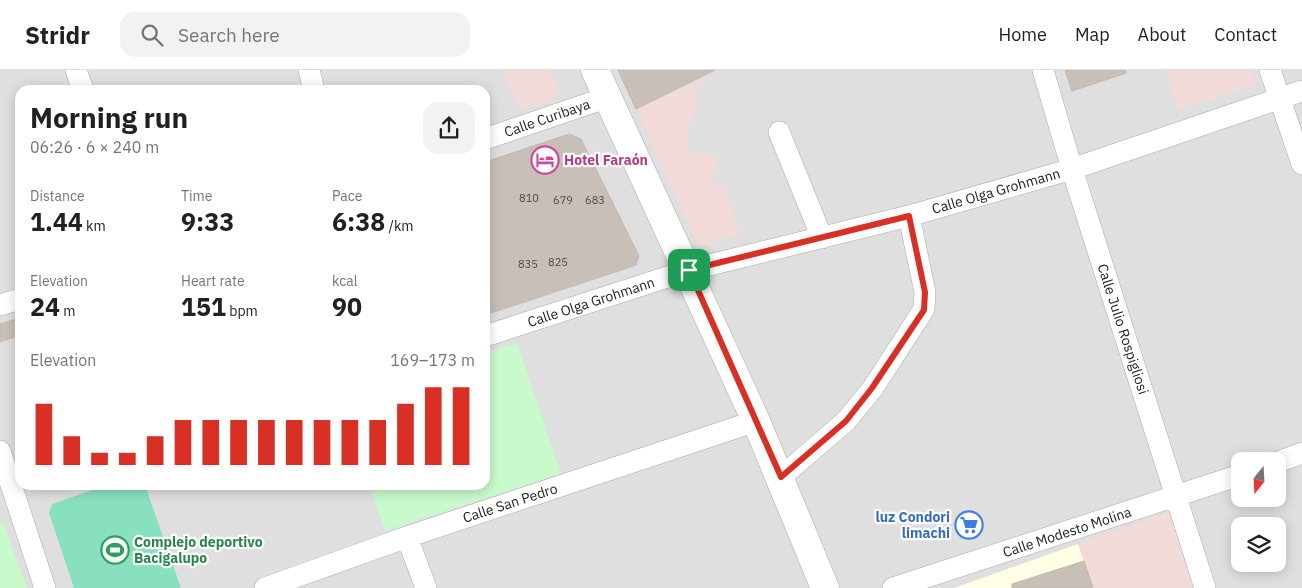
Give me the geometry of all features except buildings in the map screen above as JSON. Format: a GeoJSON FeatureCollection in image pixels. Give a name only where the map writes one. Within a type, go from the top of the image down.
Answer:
{"type":"FeatureCollection","features":[{"type":"Feature","properties":{"kind":"street"},"geometry":{"type":"LineString","coordinates":[[76,70],[81,85]]}},
{"type":"Feature","properties":{"kind":"street"},"geometry":{"type":"LineString","coordinates":[[308,70],[312,85]]}},
{"type":"Feature","properties":{"kind":"street"},"geometry":{"type":"LineString","coordinates":[[595,70],[689,270],[781,477],[824,588]]}},
{"type":"Feature","properties":{"kind":"street","name":"Calle Julio Rospigliosi"},"geometry":{"type":"LineString","coordinates":[[1043,70],[1072,169],[1205,588]]}},
{"type":"Feature","properties":{"kind":"street"},"geometry":{"type":"LineString","coordinates":[[1270,70],[1302,164]]}},
{"type":"Feature","properties":{"kind":"street","name":"Calle Olga Grohmann"},"geometry":{"type":"LineString","coordinates":[[490,334],[689,270],[909,216],[1072,169],[1302,91]]}},
{"type":"Feature","properties":{"kind":"street","name":"Calle Curibaya"},"geometry":{"type":"LineString","coordinates":[[490,137],[608,97]]}},
{"type":"Feature","properties":{"kind":"street"},"geometry":{"type":"LineString","coordinates":[[779,132],[822,238]]}},
{"type":"Feature","properties":{"kind":"street"},"geometry":{"type":"LineString","coordinates":[[781,477],[846,421],[872,388],[924,310],[925,292],[909,216]]}},
{"type":"Feature","properties":{"kind":"street"},"geometry":{"type":"LineString","coordinates":[[0,305],[15,300]]}},
{"type":"Feature","properties":{"kind":"street","name":"Calle San Pedro"},"geometry":{"type":"LineString","coordinates":[[265,588],[407,537],[756,421]]}},
{"type":"Feature","properties":{"kind":"street"},"geometry":{"type":"LineString","coordinates":[[0,451],[15,488]]}},
{"type":"Feature","properties":{"kind":"street"},"geometry":{"type":"LineString","coordinates":[[1286,459],[1302,454]]}},
{"type":"Feature","properties":{"kind":"street","name":"Calle Modesto Molina"},"geometry":{"type":"LineString","coordinates":[[893,588],[1231,477]]}},
{"type":"Feature","properties":{"kind":"street"},"geometry":{"type":"LineString","coordinates":[[16,491],[44,588]]}},
{"type":"Feature","properties":{"kind":"street"},"geometry":{"type":"LineString","coordinates":[[407,537],[426,588]]}},
{"type":"Feature","properties":{"kind":"shaded area"},"geometry":{"type":"Polygon","coordinates":[[[0,70],[1302,70],[1302,588],[0,588],[0,70]]]}},
{"type":"Feature","properties":{"kind":"shaded area"},"geometry":{"type":"Polygon","coordinates":[[[502,70],[549,70],[559,90],[553,101],[522,110],[502,70]]]}},
{"type":"Feature","properties":{"kind":"shaded area"},"geometry":{"type":"Polygon","coordinates":[[[1166,70],[1249,70],[1254,85],[1178,110],[1166,70]]]}},
{"type":"Feature","properties":{"kind":"shaded area"},"geometry":{"type":"Polygon","coordinates":[[[709,76],[695,93],[697,106],[688,128],[687,154],[703,152],[719,160],[711,177],[714,185],[725,187],[740,234],[699,247],[636,109],[709,76]]]}},
{"type":"Feature","properties":{"kind":"shaded area"},"geometry":{"type":"Polygon","coordinates":[[[1167,512],[1173,515],[1194,588],[1093,588],[1078,544],[1167,512]]]}},
{"type":"Feature","properties":{"kind":"shaded area"},"geometry":{"type":"Polygon","coordinates":[[[1078,544],[1093,588],[954,588],[1078,544]]]}},
{"type":"Feature","properties":{"kind":"green space"},"geometry":{"type":"Polygon","coordinates":[[[517,343],[561,473],[385,531],[371,490],[490,490],[490,351],[517,343]]]}},
{"type":"Feature","properties":{"kind":"green space","name":"Complejo deportivo Bacigalupo"},"geometry":{"type":"Polygon","coordinates":[[[93,490],[147,490],[181,588],[74,588],[49,513],[52,504],[93,490]]]}},
{"type":"Feature","properties":{"kind":"green space"},"geometry":{"type":"Polygon","coordinates":[[[0,522],[3,523],[27,588],[0,588],[0,522]]]}},
{"type":"Feature","properties":{"kind":"place","name":"Hotel Faraón"},"geometry":{"type":"Point","coordinates":[545,160]}},
{"type":"Feature","properties":{"kind":"place","name":"luz Condori limachi"},"geometry":{"type":"Point","coordinates":[969,525]}},
{"type":"Feature","properties":{"kind":"place","name":"Complejo deportivo Bacigalupo"},"geometry":{"type":"Point","coordinates":[115,550]}},
{"type":"Feature","properties":{"kind":"route"},"geometry":{"type":"LineString","coordinates":[[909,216],[925,292],[924,310],[872,388],[846,421],[781,477],[689,270],[909,216]]}}]}
